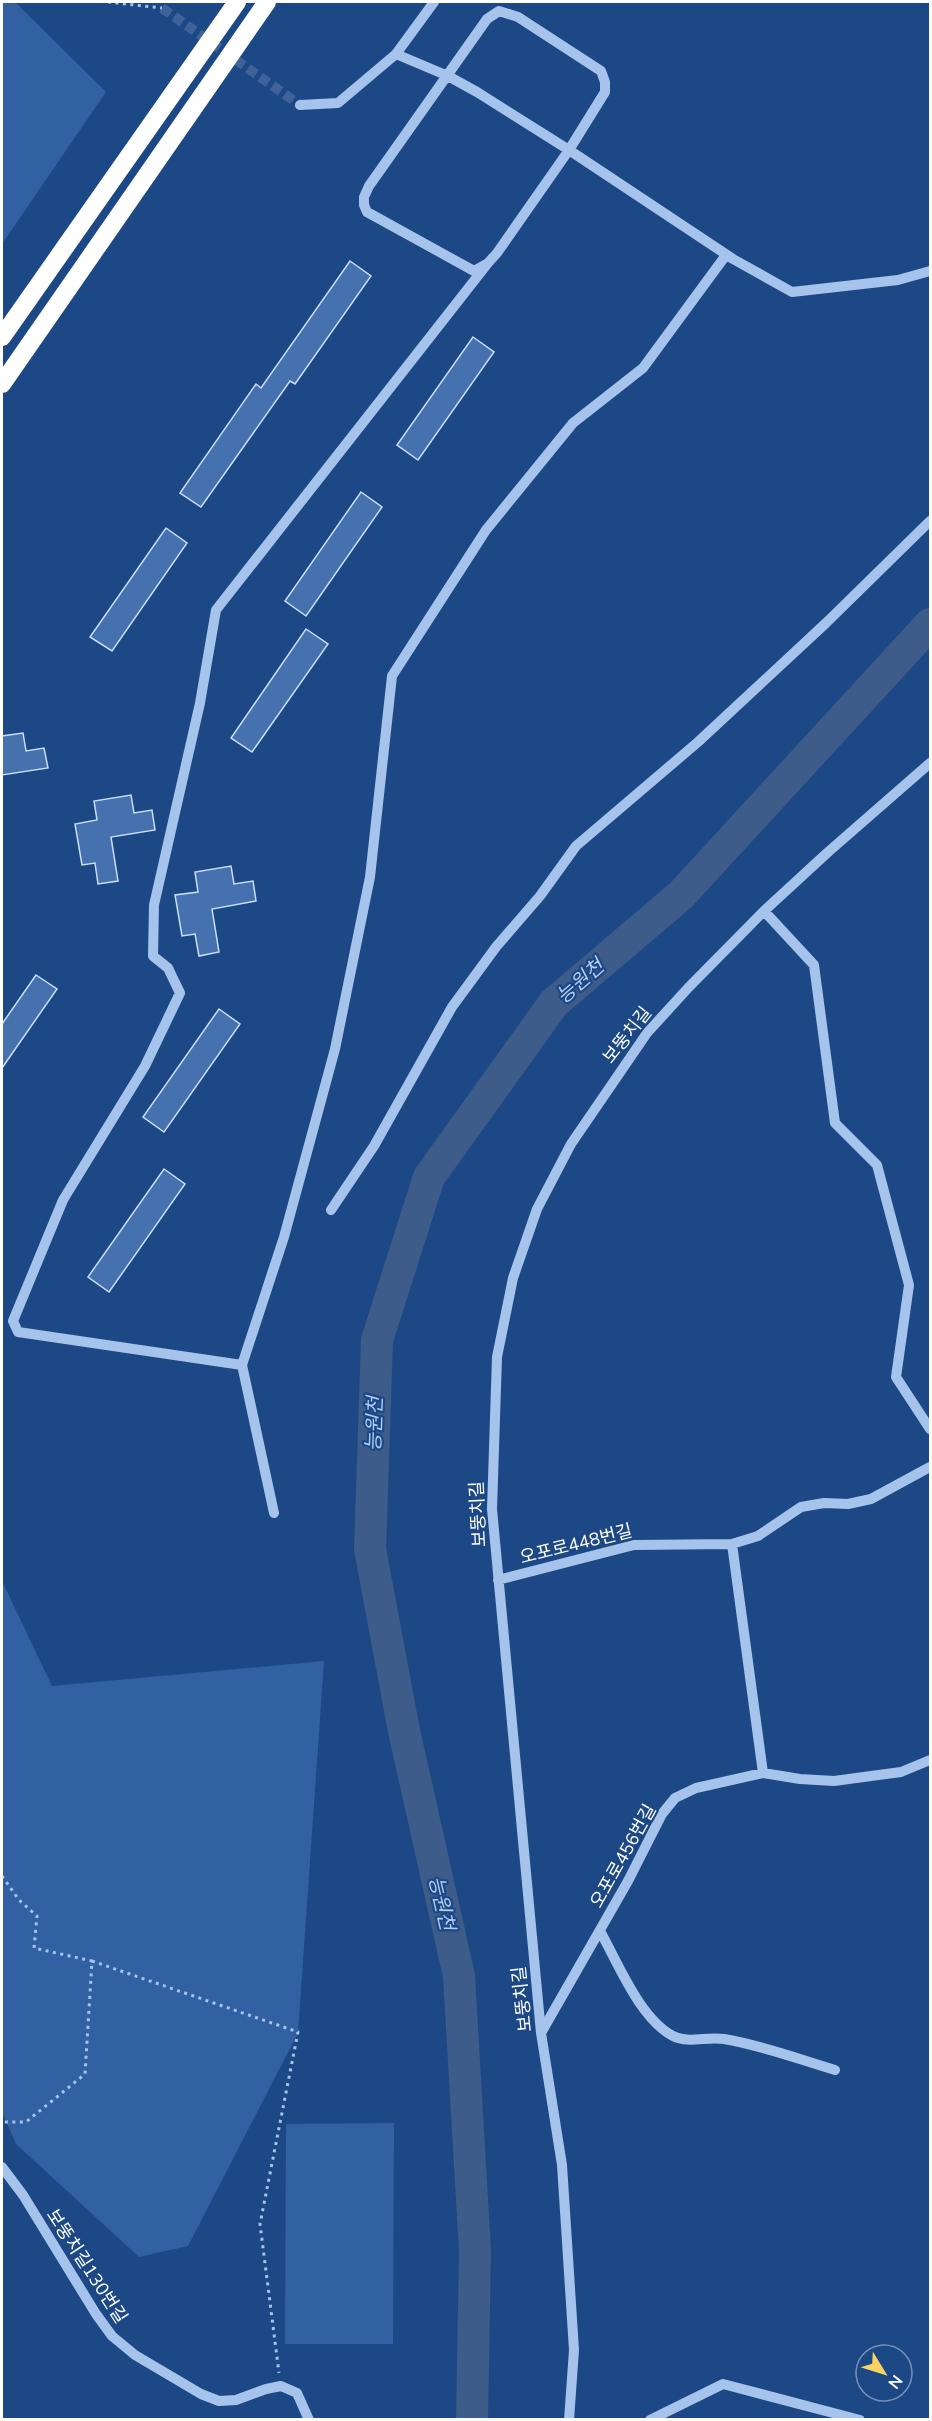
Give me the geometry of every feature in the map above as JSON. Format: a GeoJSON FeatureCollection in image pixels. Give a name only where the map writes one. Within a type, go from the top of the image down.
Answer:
{"type":"FeatureCollection","features":[{"type":"Feature","properties":{"kind":"highway"},"geometry":{"type":"LineString","coordinates":[[2,337],[237,2]]}},
{"type":"Feature","properties":{"kind":"highway"},"geometry":{"type":"LineString","coordinates":[[2,384],[267,2]]}},
{"type":"Feature","properties":{"kind":"street"},"geometry":{"type":"LineString","coordinates":[[300,105],[338,103],[396,54],[434,2]]}},
{"type":"Feature","properties":{"kind":"street"},"geometry":{"type":"LineString","coordinates":[[242,1365],[18,1332],[12,1321],[63,1200],[145,1066],[180,993],[168,968],[153,956],[154,905],[200,703],[216,610],[488,263],[569,150],[605,92],[605,82],[601,71],[518,17],[499,11],[487,19],[369,186],[364,197],[367,212],[469,270],[481,269],[488,263]]}},
{"type":"Feature","properties":{"kind":"street"},"geometry":{"type":"LineString","coordinates":[[396,54],[448,76],[477,92],[569,150],[726,255],[792,292],[898,280],[930,271]]}},
{"type":"Feature","properties":{"kind":"street"},"geometry":{"type":"LineString","coordinates":[[274,1513],[242,1365],[284,1237],[335,1049],[370,877],[392,676],[486,530],[573,423],[643,368],[726,255]]}},
{"type":"Feature","properties":{"kind":"street"},"geometry":{"type":"LineString","coordinates":[[331,1210],[374,1146],[452,1007],[496,947],[540,896],[576,846],[726,716],[826,623],[930,520]]}},
{"type":"Feature","properties":{"kind":"street","name":"보뚱치길"},"geometry":{"type":"LineString","coordinates":[[569,2420],[574,2350],[562,2176],[541,2033],[492,1509],[497,1357],[513,1278],[537,1209],[571,1144],[647,1033],[765,910],[930,763]]}},
{"type":"Feature","properties":{"kind":"street"},"geometry":{"type":"LineString","coordinates":[[765,910],[814,965],[835,1123],[877,1166],[909,1285],[896,1377],[930,1429]]}},
{"type":"Feature","properties":{"kind":"street","name":"오포로448번길"},"geometry":{"type":"LineString","coordinates":[[498,1580],[634,1545],[732,1544],[758,1536],[801,1507],[824,1503],[848,1504],[871,1499],[930,1467]]}},
{"type":"Feature","properties":{"kind":"street"},"geometry":{"type":"LineString","coordinates":[[732,1544],[763,1773]]}},
{"type":"Feature","properties":{"kind":"street","name":"오포로456번길"},"geometry":{"type":"LineString","coordinates":[[541,2033],[600,1931],[662,1814],[675,1798],[696,1788],[763,1773],[800,1779],[834,1781],[901,1772],[930,1760]]}},
{"type":"Feature","properties":{"kind":"street"},"geometry":{"type":"LineString","coordinates":[[600,1931],[639,2002],[661,2027],[675,2037],[691,2040],[721,2038],[835,2070]]}},
{"type":"Feature","properties":{"kind":"street","name":"보뚱치길130번길"},"geometry":{"type":"LineString","coordinates":[[2,2167],[23,2195],[96,2314],[112,2336],[135,2355],[201,2394],[219,2401],[236,2400],[281,2386]]}},
{"type":"Feature","properties":{"kind":"street"},"geometry":{"type":"LineString","coordinates":[[650,2420],[723,2384],[860,2420]]}},
{"type":"Feature","properties":{"kind":"street"},"geometry":{"type":"LineString","coordinates":[[281,2386],[297,2393],[309,2420]]}},
{"type":"Feature","properties":{"kind":"path"},"geometry":{"type":"LineString","coordinates":[[108,2],[162,8]]}},
{"type":"Feature","properties":{"kind":"path"},"geometry":{"type":"LineString","coordinates":[[2,1876],[19,1900],[38,1916],[34,1948],[92,1961],[298,2032],[260,2224],[281,2386]]}},
{"type":"Feature","properties":{"kind":"path"},"geometry":{"type":"LineString","coordinates":[[2,2122],[26,2122],[85,2074],[92,1961]]}},
{"type":"Feature","properties":{"kind":"shaded area"},"geometry":{"type":"Polygon","coordinates":[[[2,2],[15,2],[106,92],[2,244],[2,2]]]}},
{"type":"Feature","properties":{"kind":"shaded area"},"geometry":{"type":"Polygon","coordinates":[[[2,1581],[52,1686],[324,1661],[298,2033],[188,2246],[139,2257],[16,2144],[2,2112],[2,1581]]]}},
{"type":"Feature","properties":{"kind":"shaded area"},"geometry":{"type":"Polygon","coordinates":[[[394,2123],[393,2344],[285,2344],[286,2124],[394,2123]]]}},
{"type":"Feature","properties":{"kind":"building"},"geometry":{"type":"Polygon","coordinates":[[[350,261],[371,276],[295,384],[290,381],[201,507],[180,493],[256,384],[261,388],[350,261]]]}},
{"type":"Feature","properties":{"kind":"building"},"geometry":{"type":"Polygon","coordinates":[[[473,337],[494,352],[418,460],[397,445],[473,337]]]}},
{"type":"Feature","properties":{"kind":"building"},"geometry":{"type":"Polygon","coordinates":[[[361,492],[382,507],[306,616],[285,601],[361,492]]]}},
{"type":"Feature","properties":{"kind":"building"},"geometry":{"type":"Polygon","coordinates":[[[166,528],[187,543],[112,651],[90,637],[166,528]]]}},
{"type":"Feature","properties":{"kind":"building"},"geometry":{"type":"Polygon","coordinates":[[[306,629],[328,644],[252,752],[231,738],[306,629]]]}},
{"type":"Feature","properties":{"kind":"building"},"geometry":{"type":"Polygon","coordinates":[[[23,733],[26,751],[44,748],[48,768],[2,775],[2,736],[23,733]]]}},
{"type":"Feature","properties":{"kind":"building"},"geometry":{"type":"Polygon","coordinates":[[[131,795],[134,813],[152,810],[155,830],[111,837],[118,881],[98,884],[95,863],[82,865],[75,824],[97,820],[94,801],[131,795]]]}},
{"type":"Feature","properties":{"kind":"building"},"geometry":{"type":"Polygon","coordinates":[[[231,866],[234,884],[253,881],[256,901],[212,909],[219,952],[199,956],[195,934],[182,936],[175,895],[198,892],[195,872],[231,866]]]}},
{"type":"Feature","properties":{"kind":"building"},"geometry":{"type":"Polygon","coordinates":[[[36,975],[57,989],[2,1068],[2,1024],[36,975]]]}},
{"type":"Feature","properties":{"kind":"building"},"geometry":{"type":"Polygon","coordinates":[[[219,1009],[240,1024],[164,1132],[143,1117],[219,1009]]]}},
{"type":"Feature","properties":{"kind":"building"},"geometry":{"type":"Polygon","coordinates":[[[164,1169],[185,1184],[109,1292],[88,1277],[164,1169]]]}},
{"type":"Feature","properties":{"kind":"waterway","name":"능원천"},"geometry":{"type":"LineString","coordinates":[[472,2420],[475,2251],[459,1976],[404,1731],[370,1549],[377,1340],[429,1177],[554,1003],[681,895],[930,624]]}},
{"type":"Feature","properties":{"kind":"tunnel"},"geometry":{"type":"LineString","coordinates":[[162,8],[300,105]]}}]}
